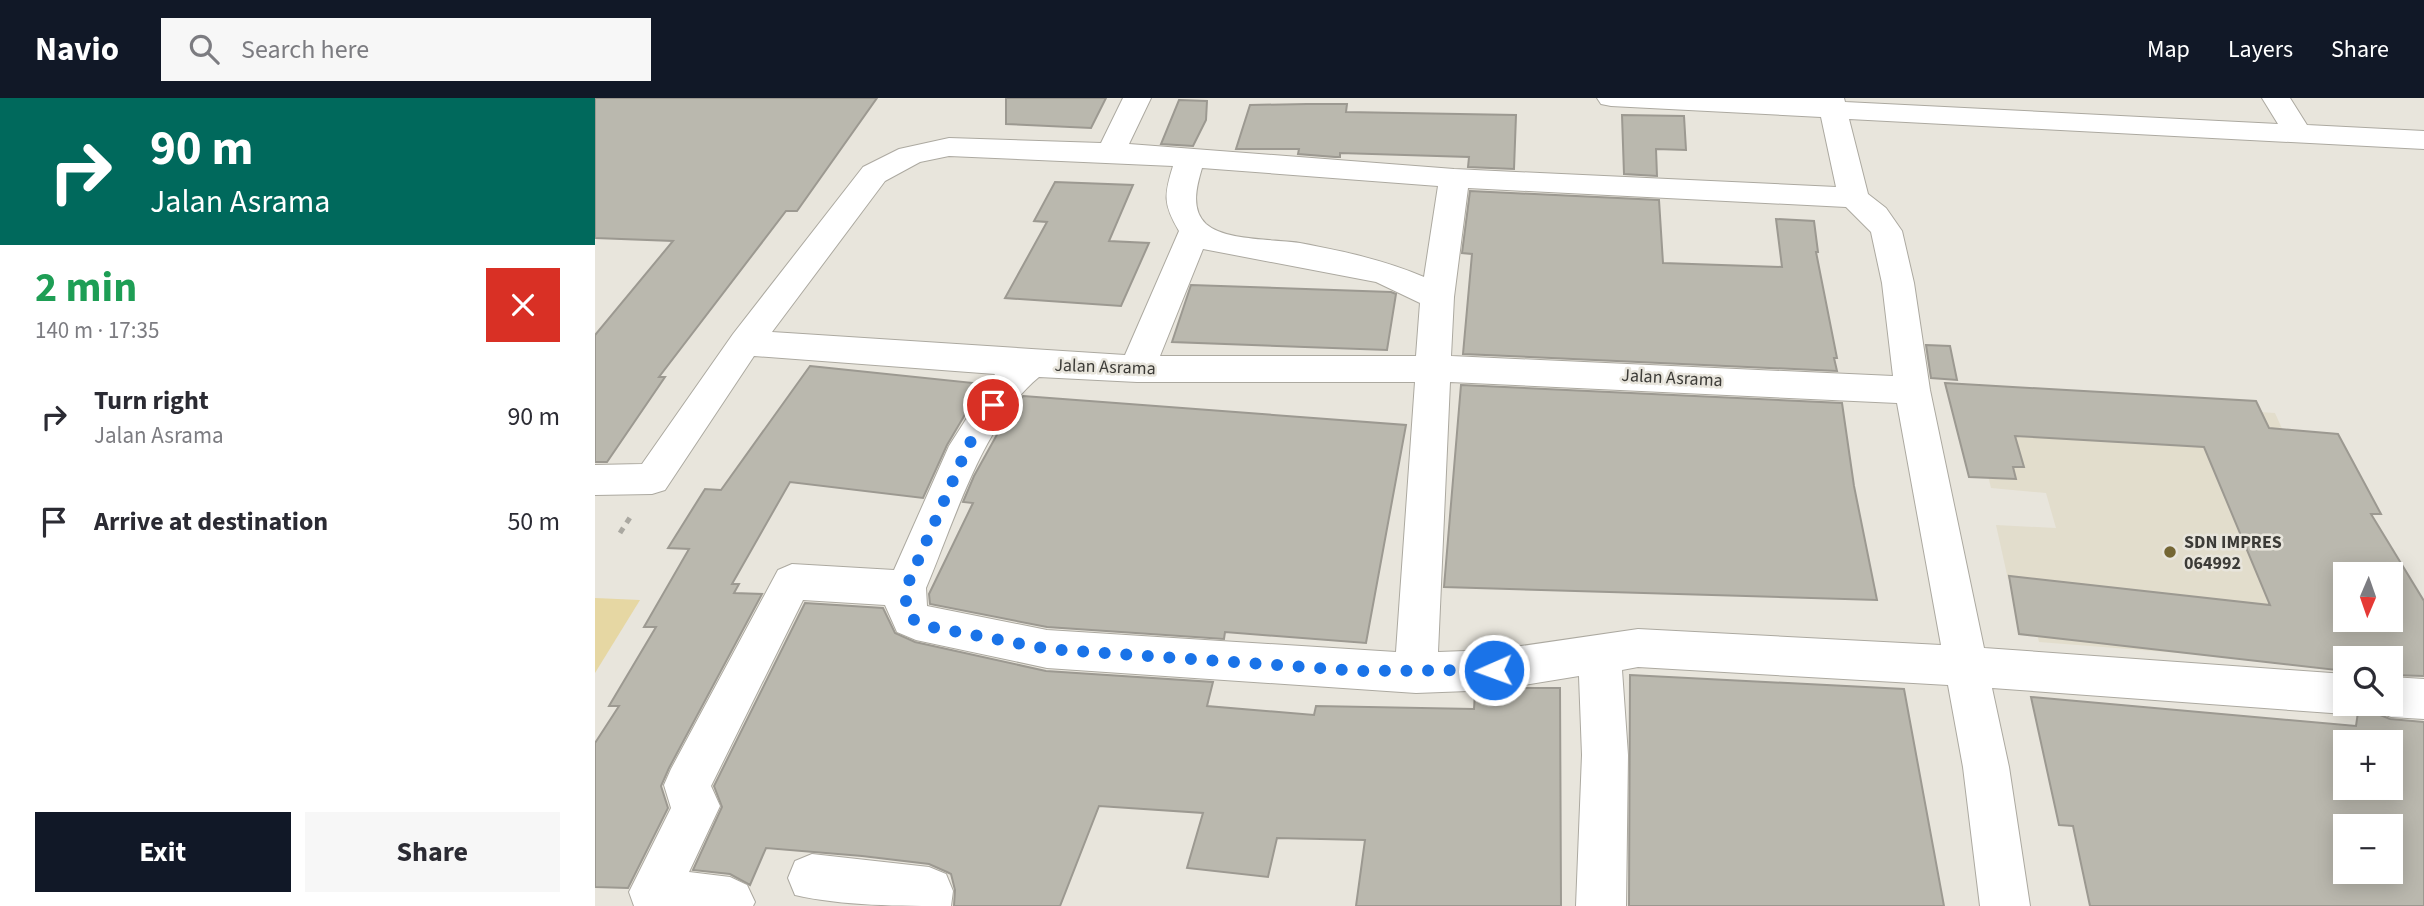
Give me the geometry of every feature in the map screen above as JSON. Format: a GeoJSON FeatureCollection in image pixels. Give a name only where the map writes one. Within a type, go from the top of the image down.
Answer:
{"type":"FeatureCollection","features":[{"type":"Feature","properties":{"kind":"street"},"geometry":{"type":"LineString","coordinates":[[1111,152],[1137,98]]}},
{"type":"Feature","properties":{"kind":"street"},"geometry":{"type":"LineString","coordinates":[[1611,98],[1831,104],[2424,140]]}},
{"type":"Feature","properties":{"kind":"street"},"geometry":{"type":"LineString","coordinates":[[2276,98],[2298,133]]}},
{"type":"Feature","properties":{"kind":"street"},"geometry":{"type":"LineString","coordinates":[[1831,104],[1854,198]]}},
{"type":"Feature","properties":{"kind":"street"},"geometry":{"type":"LineString","coordinates":[[595,480],[652,479],[745,343],[874,174],[891,162],[928,149],[949,147],[1111,152],[1454,178],[1854,198],[1875,215],[1886,231],[1898,283],[1912,390],[1986,767],[2004,906]]}},
{"type":"Feature","properties":{"kind":"street"},"geometry":{"type":"LineString","coordinates":[[1189,160],[1180,193],[1184,214],[1195,232],[1218,243],[1299,254],[1385,273],[1437,297]]}},
{"type":"Feature","properties":{"kind":"street"},"geometry":{"type":"LineString","coordinates":[[1416,673],[1436,369],[1437,297],[1454,178]]}},
{"type":"Feature","properties":{"kind":"street"},"geometry":{"type":"LineString","coordinates":[[1137,369],[1195,232]]}},
{"type":"Feature","properties":{"kind":"street"},"geometry":{"type":"LineString","coordinates":[[745,343],[1032,364]]}},
{"type":"Feature","properties":{"kind":"street","name":"Jalan Asrama"},"geometry":{"type":"LineString","coordinates":[[906,588],[968,446],[1006,384],[1032,364],[1137,369],[1481,369],[1912,390]]}},
{"type":"Feature","properties":{"kind":"street"},"geometry":{"type":"LineString","coordinates":[[730,902],[653,892],[697,806],[688,794],[687,785],[792,582],[906,588],[906,608],[912,619],[931,627],[1048,649],[1416,673],[1494,670],[1638,648],[1966,667],[2333,693]]}},
{"type":"Feature","properties":{"kind":"street"},"geometry":{"type":"LineString","coordinates":[[1599,652],[1605,755],[1601,906]]}},
{"type":"Feature","properties":{"kind":"street"},"geometry":{"type":"LineString","coordinates":[[2403,698],[2424,699]]}},
{"type":"Feature","properties":{"kind":"street"},"geometry":{"type":"LineString","coordinates":[[812,878],[929,891],[926,906]]}},
{"type":"Feature","properties":{"kind":"shaded area","name":"SDN IMPRES 064992"},"geometry":{"type":"Polygon","coordinates":[[[1983,394],[2275,413],[2343,562],[2333,562],[2333,632],[2374,632],[2380,646],[2333,646],[2333,665],[2039,642],[2025,581],[2008,579],[1996,525],[2056,528],[2046,493],[1991,488],[1980,442],[1983,394]]]}},
{"type":"Feature","properties":{"kind":"shaded area"},"geometry":{"type":"Polygon","coordinates":[[[595,598],[640,600],[595,673],[595,598]]]}},
{"type":"Feature","properties":{"kind":"building"},"geometry":{"type":"Polygon","coordinates":[[[595,98],[877,98],[797,211],[786,211],[659,377],[665,377],[607,462],[595,462],[595,335],[673,241],[595,238],[595,98]]]}},
{"type":"Feature","properties":{"kind":"building"},"geometry":{"type":"Polygon","coordinates":[[[1006,98],[1106,98],[1091,128],[1006,124],[1006,98]]]}},
{"type":"Feature","properties":{"kind":"building"},"geometry":{"type":"Polygon","coordinates":[[[1179,100],[1207,101],[1206,120],[1193,146],[1161,144],[1179,100]]]}},
{"type":"Feature","properties":{"kind":"building"},"geometry":{"type":"Polygon","coordinates":[[[1347,104],[1346,112],[1516,115],[1514,169],[1468,167],[1469,157],[1340,153],[1340,157],[1335,157],[1298,154],[1299,149],[1236,149],[1250,105],[1347,104]]]}},
{"type":"Feature","properties":{"kind":"building"},"geometry":{"type":"Polygon","coordinates":[[[1622,115],[1684,116],[1686,150],[1656,149],[1657,176],[1624,174],[1622,115]]]}},
{"type":"Feature","properties":{"kind":"building"},"geometry":{"type":"Polygon","coordinates":[[[1055,182],[1133,185],[1109,241],[1149,243],[1121,306],[1005,298],[1047,222],[1034,221],[1055,182]]]}},
{"type":"Feature","properties":{"kind":"building"},"geometry":{"type":"Polygon","coordinates":[[[1470,191],[1659,200],[1663,263],[1782,267],[1776,219],[1814,221],[1816,252],[1837,358],[1834,358],[1837,371],[1463,354],[1472,254],[1462,253],[1470,191]]]}},
{"type":"Feature","properties":{"kind":"building"},"geometry":{"type":"Polygon","coordinates":[[[1191,285],[1391,292],[1396,294],[1387,350],[1172,342],[1191,285]]]}},
{"type":"Feature","properties":{"kind":"building"},"geometry":{"type":"Polygon","coordinates":[[[1926,345],[1950,346],[1957,380],[1931,378],[1926,345]]]}},
{"type":"Feature","properties":{"kind":"building"},"geometry":{"type":"Polygon","coordinates":[[[810,366],[983,384],[947,445],[923,498],[790,482],[732,584],[739,584],[734,593],[762,594],[661,786],[668,808],[628,888],[595,887],[595,743],[619,706],[609,706],[656,627],[644,627],[689,549],[668,548],[705,489],[721,490],[810,366]]]}},
{"type":"Feature","properties":{"kind":"building"},"geometry":{"type":"Polygon","coordinates":[[[1945,383],[2256,401],[2269,428],[2338,434],[2381,514],[2371,514],[2400,562],[2333,562],[2333,632],[2403,632],[2403,567],[2424,601],[2424,676],[2403,675],[2403,646],[2333,646],[2333,670],[2019,634],[2009,576],[2270,605],[2204,447],[2015,436],[2024,467],[2013,467],[2016,479],[1969,477],[1945,383]]]}},
{"type":"Feature","properties":{"kind":"building"},"geometry":{"type":"Polygon","coordinates":[[[1461,385],[1842,403],[1854,486],[1877,600],[1444,587],[1461,385]]]}},
{"type":"Feature","properties":{"kind":"building"},"geometry":{"type":"Polygon","coordinates":[[[1023,396],[1406,425],[1366,643],[1225,632],[1224,639],[1047,627],[930,604],[929,594],[973,503],[963,502],[974,476],[1004,422],[1023,396]]]}},
{"type":"Feature","properties":{"kind":"building"},"geometry":{"type":"Polygon","coordinates":[[[805,603],[883,608],[895,633],[915,642],[1046,671],[1213,682],[1207,706],[1314,715],[1316,706],[1474,709],[1475,693],[1560,688],[1561,906],[1356,906],[1365,840],[1277,838],[1268,877],[1187,868],[1203,813],[1099,806],[1060,906],[954,906],[955,890],[951,874],[929,864],[862,856],[766,848],[750,885],[730,874],[693,870],[722,807],[714,786],[805,603]]]}},
{"type":"Feature","properties":{"kind":"building"},"geometry":{"type":"Polygon","coordinates":[[[1630,675],[1904,689],[1944,906],[1629,906],[1630,675]]]}},
{"type":"Feature","properties":{"kind":"building"},"geometry":{"type":"Polygon","coordinates":[[[2031,697],[2356,726],[2357,716],[2382,716],[2424,722],[2424,906],[2090,906],[2073,826],[2059,825],[2031,697]]]}},
{"type":"Feature","properties":{"kind":"place","name":"SDN IMPRES 064992"},"geometry":{"type":"Point","coordinates":[2170,552]}},
{"type":"Feature","properties":{"kind":"route"},"geometry":{"type":"LineString","coordinates":[[993,405],[968,446],[906,588],[906,608],[912,619],[931,627],[1048,649],[1361,671],[1416,673],[1494,670]]}}]}
